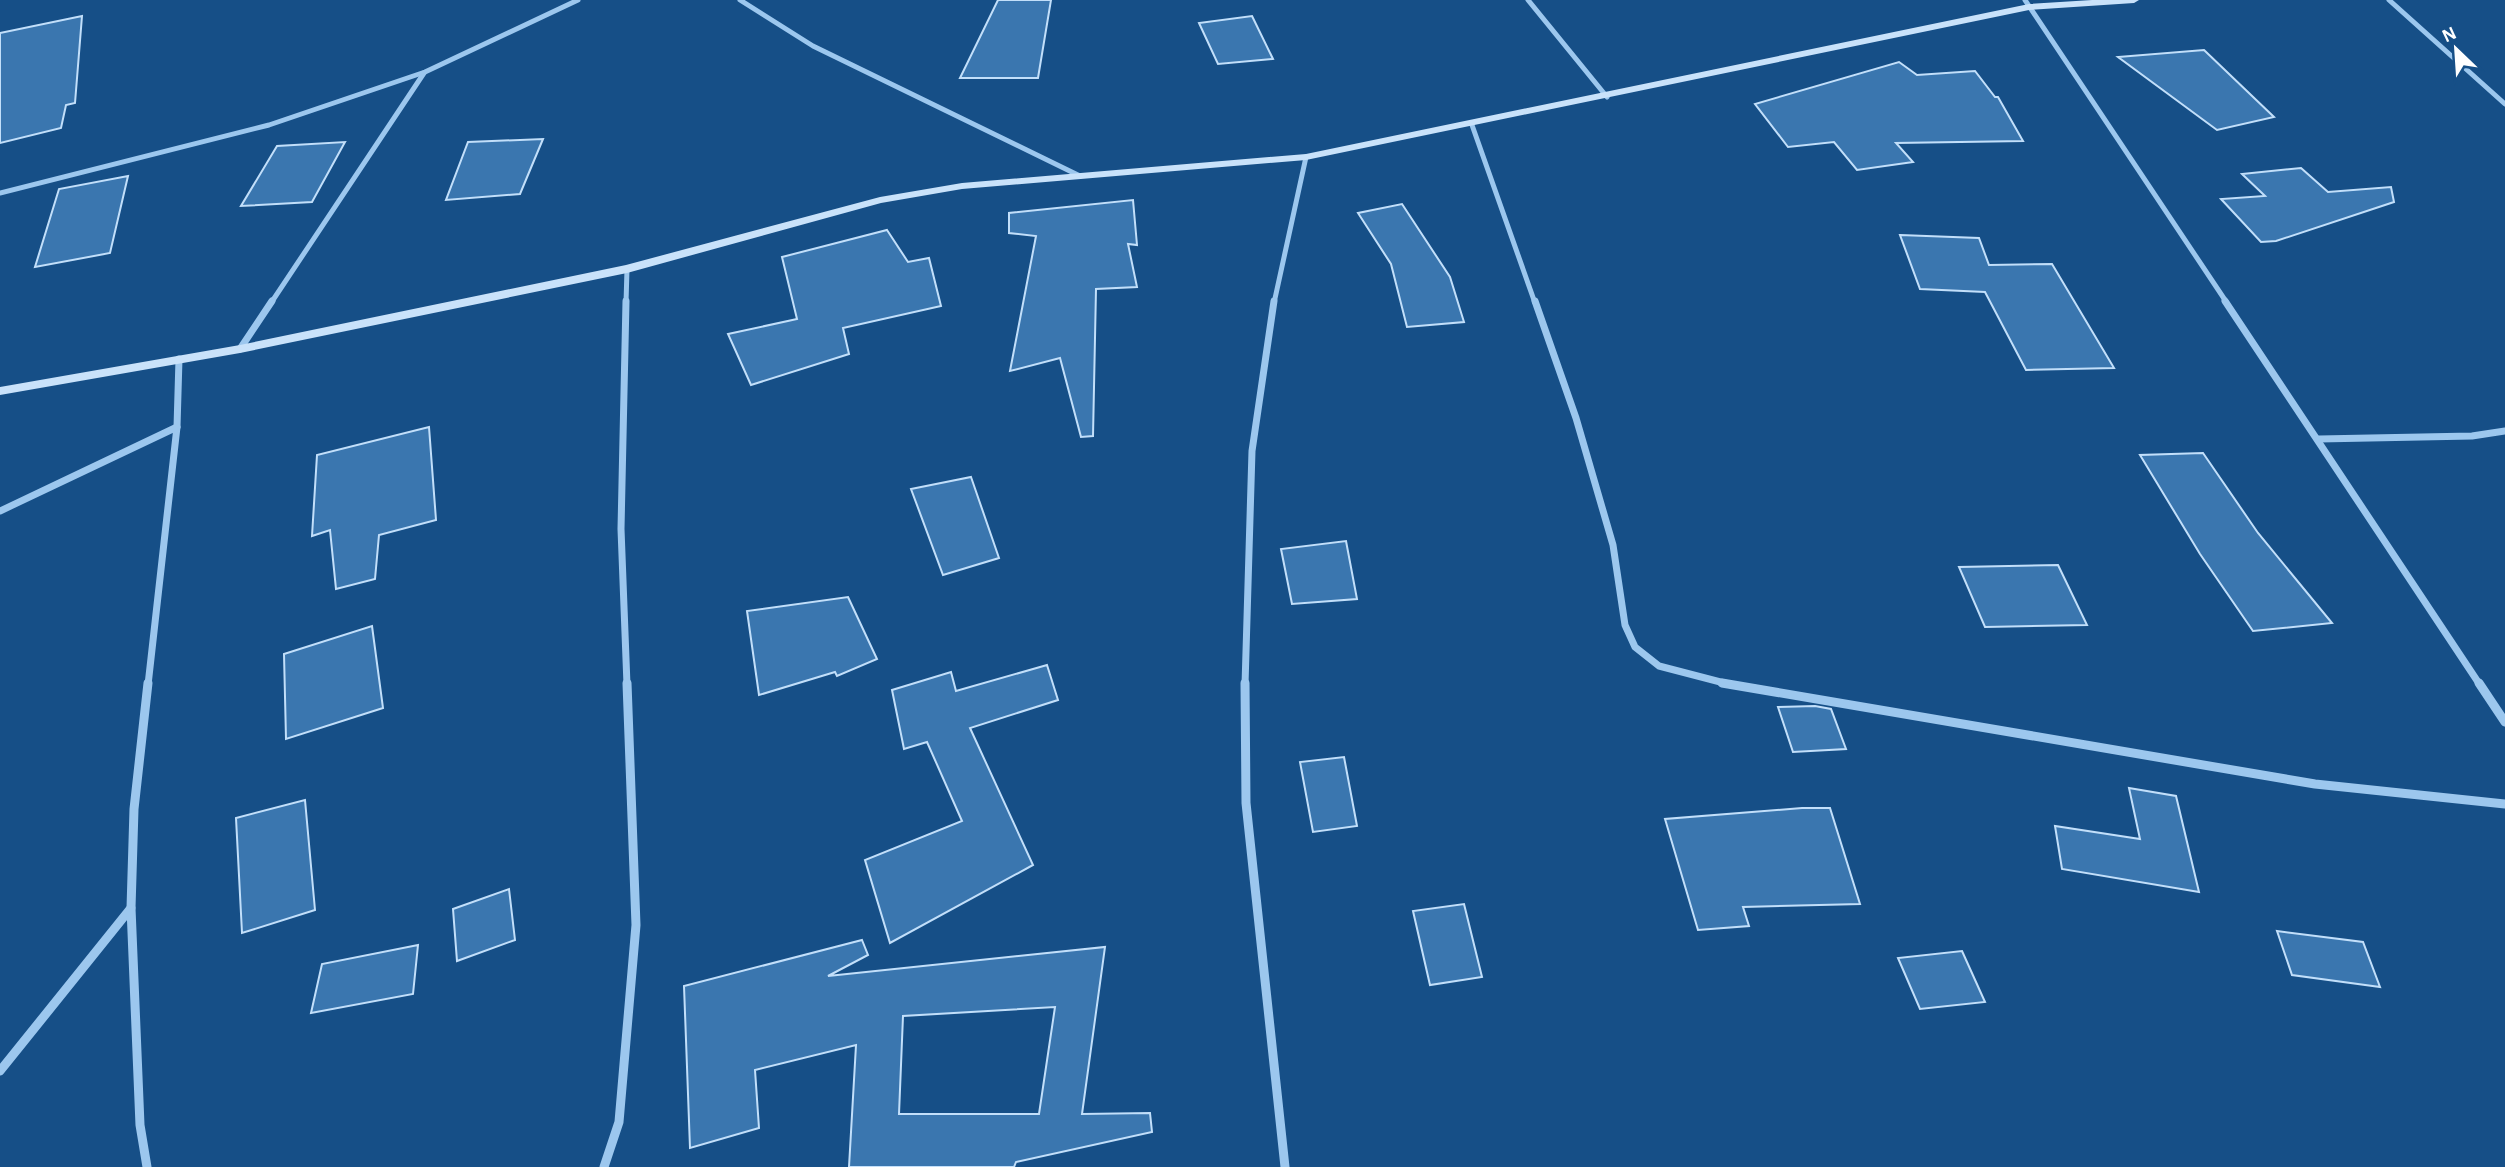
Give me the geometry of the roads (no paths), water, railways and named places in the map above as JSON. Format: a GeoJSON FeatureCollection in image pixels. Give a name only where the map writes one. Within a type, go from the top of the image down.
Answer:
{"type":"FeatureCollection","features":[{"type":"Feature","properties":{"kind":"street"},"geometry":{"type":"LineString","coordinates":[[0,193],[269,125],[425,72],[578,0]]}},
{"type":"Feature","properties":{"kind":"street"},"geometry":{"type":"LineString","coordinates":[[740,0],[813,46],[1083,178]]}},
{"type":"Feature","properties":{"kind":"street"},"geometry":{"type":"LineString","coordinates":[[1528,0],[1607,97]]}},
{"type":"Feature","properties":{"kind":"street"},"geometry":{"type":"LineString","coordinates":[[0,391],[240,349],[627,269],[880,200],[962,186],[1306,158],[1607,97],[2027,4],[2134,0]]}},
{"type":"Feature","properties":{"kind":"street"},"geometry":{"type":"LineString","coordinates":[[2389,0],[2505,104]]}},
{"type":"Feature","properties":{"kind":"street"},"geometry":{"type":"LineString","coordinates":[[2027,4],[2505,722]]}},
{"type":"Feature","properties":{"kind":"street"},"geometry":{"type":"LineString","coordinates":[[240,349],[425,72]]}},
{"type":"Feature","properties":{"kind":"street"},"geometry":{"type":"LineString","coordinates":[[1472,125],[1576,418],[1613,545],[1625,625],[1635,647],[1660,666],[1714,682],[2301,781],[2505,804]]}},
{"type":"Feature","properties":{"kind":"street"},"geometry":{"type":"LineString","coordinates":[[1285,1167],[1246,803],[1245,625],[1252,451],[1277,282],[1306,158]]}},
{"type":"Feature","properties":{"kind":"street"},"geometry":{"type":"LineString","coordinates":[[604,1167],[619,1122],[636,925],[621,529],[627,269]]}},
{"type":"Feature","properties":{"kind":"street"},"geometry":{"type":"LineString","coordinates":[[147,1167],[140,1125],[131,908],[134,809],[177,427],[179,359]]}},
{"type":"Feature","properties":{"kind":"street"},"geometry":{"type":"LineString","coordinates":[[0,511],[177,427]]}},
{"type":"Feature","properties":{"kind":"street"},"geometry":{"type":"LineString","coordinates":[[2319,439],[2472,436],[2505,431]]}},
{"type":"Feature","properties":{"kind":"street"},"geometry":{"type":"LineString","coordinates":[[0,1071],[131,908]]}}]}
